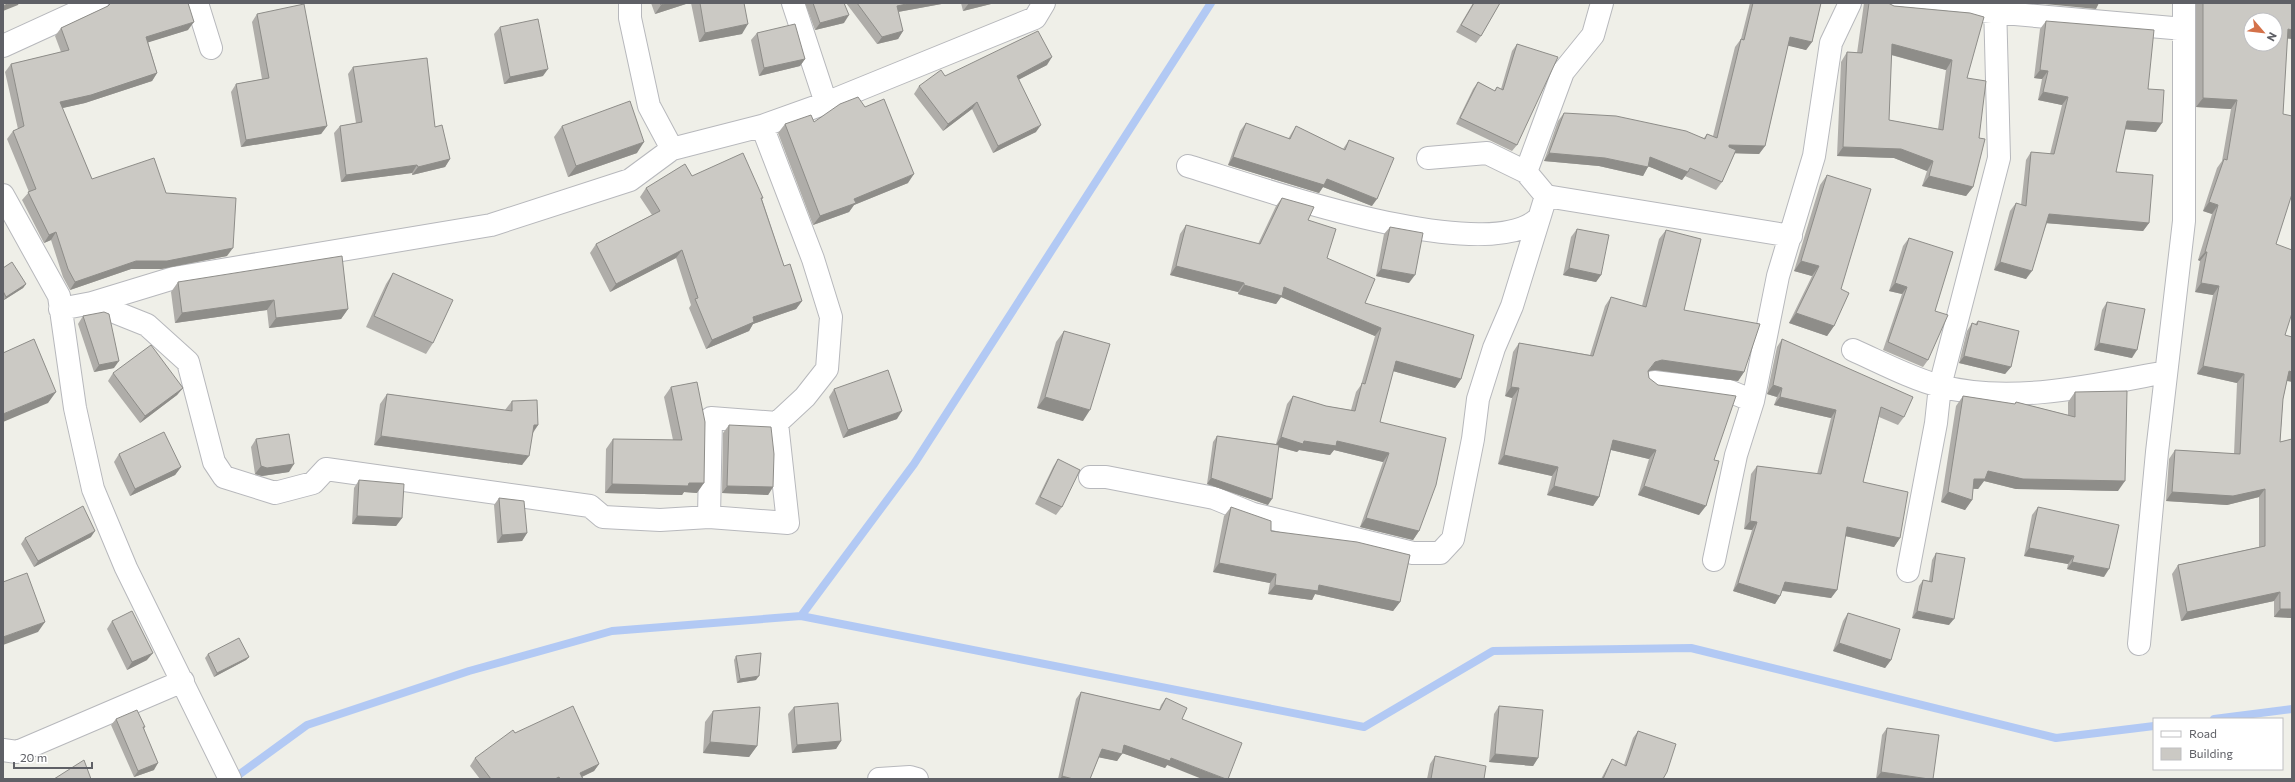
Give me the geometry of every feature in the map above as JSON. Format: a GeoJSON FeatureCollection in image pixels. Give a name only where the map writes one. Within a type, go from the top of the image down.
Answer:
{"type":"FeatureCollection","features":[{"type":"Feature","properties":{"kind":"street"},"geometry":{"type":"LineString","coordinates":[[3,46],[97,3]]}},
{"type":"Feature","properties":{"kind":"street"},"geometry":{"type":"LineString","coordinates":[[196,3],[211,48]]}},
{"type":"Feature","properties":{"kind":"street"},"geometry":{"type":"LineString","coordinates":[[630,3],[630,18],[649,106],[672,149]]}},
{"type":"Feature","properties":{"kind":"street"},"geometry":{"type":"LineString","coordinates":[[794,3],[826,103]]}},
{"type":"Feature","properties":{"kind":"street"},"geometry":{"type":"LineString","coordinates":[[60,309],[92,303],[174,278],[491,225],[630,180],[672,149],[762,126],[826,103],[1035,18],[1044,3]]}},
{"type":"Feature","properties":{"kind":"street"},"geometry":{"type":"LineString","coordinates":[[1526,172],[1563,72],[1593,35],[1602,3]]}},
{"type":"Feature","properties":{"kind":"street"},"geometry":{"type":"LineString","coordinates":[[1714,560],[1736,455],[1754,401],[1778,276],[1814,156],[1831,44],[1850,3]]}},
{"type":"Feature","properties":{"kind":"street"},"geometry":{"type":"LineString","coordinates":[[1889,3],[1995,8],[2184,29]]}},
{"type":"Feature","properties":{"kind":"street"},"geometry":{"type":"LineString","coordinates":[[2139,644],[2166,372],[2184,221],[2184,3]]}},
{"type":"Feature","properties":{"kind":"street"},"geometry":{"type":"LineString","coordinates":[[1908,571],[1936,423],[1940,386],[1999,158],[1995,8]]}},
{"type":"Feature","properties":{"kind":"street"},"geometry":{"type":"LineString","coordinates":[[708,517],[711,418],[777,424],[805,397],[827,369],[831,317],[813,259],[762,126]]}},
{"type":"Feature","properties":{"kind":"street"},"geometry":{"type":"LineString","coordinates":[[1428,158],[1487,153],[1526,172],[1546,196],[1791,236]]}},
{"type":"Feature","properties":{"kind":"street"},"geometry":{"type":"LineString","coordinates":[[1188,166],[1348,215],[1452,234],[1497,234],[1530,226],[1539,218]]}},
{"type":"Feature","properties":{"kind":"street"},"geometry":{"type":"LineString","coordinates":[[3,195],[60,296],[60,309],[75,408],[94,489],[126,568],[228,775]]}},
{"type":"Feature","properties":{"kind":"street"},"geometry":{"type":"LineString","coordinates":[[1090,477],[1106,477],[1214,498],[1260,515],[1413,553],[1440,553],[1454,539],[1473,439],[1478,399],[1494,348],[1512,306],[1546,196]]}},
{"type":"Feature","properties":{"kind":"street"},"geometry":{"type":"LineString","coordinates":[[92,303],[147,325],[188,362],[214,462],[224,477],[275,493],[313,483],[326,469],[590,506],[603,517],[660,520],[708,517],[788,523],[777,424]]}},
{"type":"Feature","properties":{"kind":"street"},"geometry":{"type":"LineString","coordinates":[[1853,350],[1940,386],[1983,394],[2065,390],[2166,372]]}},
{"type":"Feature","properties":{"kind":"street"},"geometry":{"type":"LineString","coordinates":[[1654,382],[1729,391],[1754,401]]}},
{"type":"Feature","properties":{"kind":"street"},"geometry":{"type":"LineString","coordinates":[[3,750],[17,752],[183,681]]}},
{"type":"Feature","properties":{"kind":"street"},"geometry":{"type":"LineString","coordinates":[[879,779],[910,777],[917,779]]}},
{"type":"Feature","properties":{"kind":"building"},"geometry":{"type":"Polygon","coordinates":[[[3,3],[10,3],[3,6],[3,3]]]}},
{"type":"Feature","properties":{"kind":"building"},"geometry":{"type":"Polygon","coordinates":[[[111,3],[188,3],[194,22],[146,37],[157,73],[91,95],[60,102],[92,179],[154,158],[166,193],[236,198],[233,248],[167,261],[136,261],[75,282],[68,269],[56,232],[49,235],[28,192],[36,189],[13,131],[24,126],[11,64],[69,50],[61,28],[108,6],[111,3]]]}},
{"type":"Feature","properties":{"kind":"building"},"geometry":{"type":"Polygon","coordinates":[[[700,3],[744,3],[748,24],[705,33],[700,3]]]}},
{"type":"Feature","properties":{"kind":"building"},"geometry":{"type":"Polygon","coordinates":[[[813,3],[844,3],[849,15],[820,23],[813,3]]]}},
{"type":"Feature","properties":{"kind":"building"},"geometry":{"type":"Polygon","coordinates":[[[857,3],[911,3],[897,6],[903,31],[882,37],[857,3]]]}},
{"type":"Feature","properties":{"kind":"building"},"geometry":{"type":"Polygon","coordinates":[[[1474,3],[1500,3],[1481,36],[1461,25],[1474,3]]]}},
{"type":"Feature","properties":{"kind":"building"},"geometry":{"type":"Polygon","coordinates":[[[1753,3],[1821,3],[1812,42],[1790,37],[1765,146],[1729,145],[1729,147],[1736,150],[1722,182],[1690,168],[1688,172],[1650,157],[1648,167],[1605,158],[1549,153],[1564,113],[1616,116],[1686,131],[1705,139],[1707,134],[1717,138],[1741,39],[1744,40],[1753,3]]]}},
{"type":"Feature","properties":{"kind":"building"},"geometry":{"type":"Polygon","coordinates":[[[1869,3],[1888,3],[1894,6],[1970,13],[1984,17],[1967,78],[1986,81],[1979,138],[1985,139],[1973,187],[1929,176],[1933,161],[1901,149],[1843,147],[1847,52],[1862,53],[1869,3]],[[1892,44],[1889,120],[1943,130],[1952,60],[1892,44]]]}},
{"type":"Feature","properties":{"kind":"building"},"geometry":{"type":"Polygon","coordinates":[[[2203,3],[2292,3],[2292,30],[2288,29],[2283,114],[2292,116],[2292,194],[2276,244],[2292,250],[2292,313],[2285,335],[2292,337],[2292,372],[2289,371],[2283,399],[2280,442],[2292,439],[2292,609],[2280,609],[2280,592],[2187,612],[2178,565],[2265,546],[2265,489],[2233,496],[2172,492],[2175,450],[2240,454],[2244,374],[2203,366],[2219,286],[2201,283],[2207,252],[2205,252],[2218,205],[2209,202],[2224,159],[2227,160],[2237,100],[2203,98],[2203,3]]]}},
{"type":"Feature","properties":{"kind":"building"},"geometry":{"type":"Polygon","coordinates":[[[304,4],[327,126],[246,140],[236,84],[269,78],[257,14],[304,4]]]}},
{"type":"Feature","properties":{"kind":"building"},"geometry":{"type":"Polygon","coordinates":[[[538,19],[548,69],[510,77],[500,27],[538,19]]]}},
{"type":"Feature","properties":{"kind":"building"},"geometry":{"type":"Polygon","coordinates":[[[2046,21],[2154,30],[2148,89],[2164,90],[2162,123],[2127,121],[2116,172],[2153,175],[2149,223],[2049,214],[2032,271],[2000,262],[2016,203],[2026,206],[2031,152],[2054,154],[2068,97],[2043,92],[2048,71],[2040,70],[2046,21]]]}},
{"type":"Feature","properties":{"kind":"building"},"geometry":{"type":"Polygon","coordinates":[[[795,24],[805,59],[764,68],[757,33],[795,24]]]}},
{"type":"Feature","properties":{"kind":"building"},"geometry":{"type":"Polygon","coordinates":[[[1038,31],[1052,57],[1017,76],[1041,125],[998,146],[977,102],[948,124],[919,86],[941,70],[945,76],[1038,31]]]}},
{"type":"Feature","properties":{"kind":"building"},"geometry":{"type":"Polygon","coordinates":[[[1517,44],[1558,57],[1517,145],[1460,118],[1478,82],[1495,91],[1497,87],[1503,90],[1517,44]]]}},
{"type":"Feature","properties":{"kind":"building"},"geometry":{"type":"Polygon","coordinates":[[[427,58],[435,127],[442,125],[450,159],[418,167],[417,165],[346,175],[340,126],[362,122],[353,67],[427,58]]]}},
{"type":"Feature","properties":{"kind":"building"},"geometry":{"type":"Polygon","coordinates":[[[858,97],[865,107],[884,99],[914,174],[854,199],[856,203],[820,216],[785,124],[811,115],[814,122],[840,104],[858,97]]]}},
{"type":"Feature","properties":{"kind":"building"},"geometry":{"type":"Polygon","coordinates":[[[630,101],[644,142],[576,166],[562,126],[630,101]]]}},
{"type":"Feature","properties":{"kind":"building"},"geometry":{"type":"Polygon","coordinates":[[[1246,123],[1290,139],[1296,126],[1345,150],[1349,140],[1394,158],[1377,199],[1327,179],[1324,185],[1233,157],[1246,123]]]}},
{"type":"Feature","properties":{"kind":"building"},"geometry":{"type":"Polygon","coordinates":[[[743,153],[763,198],[761,198],[784,266],[790,264],[802,301],[753,317],[754,322],[712,340],[695,299],[698,298],[682,250],[616,284],[596,244],[660,211],[646,188],[685,164],[692,176],[743,153]]]}},
{"type":"Feature","properties":{"kind":"building"},"geometry":{"type":"Polygon","coordinates":[[[1827,175],[1871,189],[1841,289],[1849,293],[1834,326],[1796,313],[1819,266],[1801,261],[1827,175]]]}},
{"type":"Feature","properties":{"kind":"building"},"geometry":{"type":"Polygon","coordinates":[[[1282,198],[1314,207],[1308,220],[1336,229],[1327,258],[1375,279],[1365,303],[1474,335],[1461,379],[1396,361],[1380,422],[1446,438],[1436,485],[1419,531],[1366,518],[1389,453],[1337,441],[1336,446],[1304,441],[1303,444],[1281,437],[1293,396],[1326,406],[1355,411],[1362,383],[1365,384],[1381,328],[1284,287],[1282,296],[1244,285],[1244,283],[1176,266],[1186,225],[1260,244],[1282,198]]]}},
{"type":"Feature","properties":{"kind":"building"},"geometry":{"type":"Polygon","coordinates":[[[1390,227],[1423,233],[1415,275],[1381,269],[1390,227]]]}},
{"type":"Feature","properties":{"kind":"building"},"geometry":{"type":"Polygon","coordinates":[[[1577,229],[1609,235],[1601,275],[1569,268],[1577,229]]]}},
{"type":"Feature","properties":{"kind":"building"},"geometry":{"type":"Polygon","coordinates":[[[1666,230],[1701,239],[1684,310],[1760,324],[1744,372],[1662,360],[1655,362],[1648,371],[1649,378],[1658,385],[1736,396],[1714,460],[1719,461],[1706,506],[1644,486],[1656,450],[1613,440],[1599,497],[1554,486],[1558,467],[1504,455],[1519,388],[1511,387],[1519,343],[1593,356],[1611,297],[1646,307],[1666,230]]]}},
{"type":"Feature","properties":{"kind":"building"},"geometry":{"type":"Polygon","coordinates":[[[1909,238],[1953,252],[1935,311],[1948,315],[1928,360],[1888,342],[1907,287],[1895,283],[1909,238]]]}},
{"type":"Feature","properties":{"kind":"building"},"geometry":{"type":"Polygon","coordinates":[[[342,256],[348,309],[276,318],[274,300],[182,313],[178,282],[342,256]]]}},
{"type":"Feature","properties":{"kind":"building"},"geometry":{"type":"Polygon","coordinates":[[[12,262],[26,284],[6,297],[3,291],[3,268],[12,262]]]}},
{"type":"Feature","properties":{"kind":"building"},"geometry":{"type":"Polygon","coordinates":[[[393,273],[453,300],[433,343],[374,316],[393,273]]]}},
{"type":"Feature","properties":{"kind":"building"},"geometry":{"type":"Polygon","coordinates":[[[2107,302],[2145,309],[2137,350],[2099,343],[2107,302]]]}},
{"type":"Feature","properties":{"kind":"building"},"geometry":{"type":"Polygon","coordinates":[[[104,312],[109,314],[119,361],[99,365],[83,316],[104,312]]]}},
{"type":"Feature","properties":{"kind":"building"},"geometry":{"type":"Polygon","coordinates":[[[1978,321],[2019,331],[2011,367],[1964,356],[1972,323],[1977,325],[1978,321]]]}},
{"type":"Feature","properties":{"kind":"building"},"geometry":{"type":"Polygon","coordinates":[[[1064,331],[1110,344],[1090,410],[1045,397],[1064,331]]]}},
{"type":"Feature","properties":{"kind":"building"},"geometry":{"type":"Polygon","coordinates":[[[34,339],[56,392],[3,414],[3,353],[34,339]]]}},
{"type":"Feature","properties":{"kind":"building"},"geometry":{"type":"Polygon","coordinates":[[[1782,339],[1913,397],[1904,417],[1881,407],[1863,482],[1908,492],[1900,538],[1847,527],[1837,590],[1785,582],[1780,596],[1738,583],[1757,522],[1750,521],[1757,466],[1821,474],[1836,410],[1780,397],[1782,388],[1773,385],[1782,339]]]}},
{"type":"Feature","properties":{"kind":"building"},"geometry":{"type":"Polygon","coordinates":[[[151,345],[183,388],[145,416],[113,373],[151,345]]]}},
{"type":"Feature","properties":{"kind":"building"},"geometry":{"type":"Polygon","coordinates":[[[888,370],[902,411],[848,430],[834,389],[888,370]]]}},
{"type":"Feature","properties":{"kind":"building"},"geometry":{"type":"Polygon","coordinates":[[[697,382],[705,422],[704,483],[689,483],[688,486],[612,484],[613,439],[682,440],[671,387],[697,382]]]}},
{"type":"Feature","properties":{"kind":"building"},"geometry":{"type":"Polygon","coordinates":[[[2127,391],[2125,481],[2023,479],[1988,471],[1985,479],[1974,479],[1972,500],[1948,492],[1963,396],[2015,404],[2016,402],[2075,417],[2075,392],[2127,391]]]}},
{"type":"Feature","properties":{"kind":"building"},"geometry":{"type":"Polygon","coordinates":[[[387,394],[512,411],[512,401],[537,400],[538,425],[534,425],[529,456],[381,436],[387,394]]]}},
{"type":"Feature","properties":{"kind":"building"},"geometry":{"type":"Polygon","coordinates":[[[729,425],[771,427],[774,454],[773,487],[727,486],[729,425]]]}},
{"type":"Feature","properties":{"kind":"building"},"geometry":{"type":"Polygon","coordinates":[[[164,432],[181,467],[135,489],[119,454],[164,432]]]}},
{"type":"Feature","properties":{"kind":"building"},"geometry":{"type":"Polygon","coordinates":[[[289,434],[294,464],[267,468],[261,466],[256,439],[289,434]]]}},
{"type":"Feature","properties":{"kind":"building"},"geometry":{"type":"Polygon","coordinates":[[[1217,436],[1279,445],[1272,499],[1211,478],[1217,436]]]}},
{"type":"Feature","properties":{"kind":"building"},"geometry":{"type":"Polygon","coordinates":[[[1058,459],[1080,470],[1062,507],[1040,497],[1058,459]]]}},
{"type":"Feature","properties":{"kind":"building"},"geometry":{"type":"Polygon","coordinates":[[[359,480],[404,484],[402,518],[357,516],[359,480]]]}},
{"type":"Feature","properties":{"kind":"building"},"geometry":{"type":"Polygon","coordinates":[[[499,498],[524,501],[527,533],[502,535],[499,498]]]}},
{"type":"Feature","properties":{"kind":"building"},"geometry":{"type":"Polygon","coordinates":[[[83,506],[95,531],[38,561],[25,538],[83,506]]]}},
{"type":"Feature","properties":{"kind":"building"},"geometry":{"type":"Polygon","coordinates":[[[1231,507],[1271,521],[1271,531],[1357,542],[1410,555],[1400,602],[1319,585],[1318,591],[1275,585],[1276,574],[1219,563],[1231,507]]]}},
{"type":"Feature","properties":{"kind":"building"},"geometry":{"type":"Polygon","coordinates":[[[2038,507],[2119,525],[2109,569],[2072,562],[2074,556],[2029,548],[2038,507]]]}},
{"type":"Feature","properties":{"kind":"building"},"geometry":{"type":"Polygon","coordinates":[[[1936,553],[1965,558],[1954,619],[1917,611],[1923,580],[1932,582],[1936,553]]]}},
{"type":"Feature","properties":{"kind":"building"},"geometry":{"type":"Polygon","coordinates":[[[27,573],[45,622],[3,637],[3,582],[27,573]]]}},
{"type":"Feature","properties":{"kind":"building"},"geometry":{"type":"Polygon","coordinates":[[[132,611],[153,653],[132,662],[112,621],[132,611]]]}},
{"type":"Feature","properties":{"kind":"building"},"geometry":{"type":"Polygon","coordinates":[[[1848,613],[1900,629],[1891,660],[1839,643],[1848,613]]]}},
{"type":"Feature","properties":{"kind":"building"},"geometry":{"type":"Polygon","coordinates":[[[239,638],[249,657],[217,673],[208,654],[239,638]]]}},
{"type":"Feature","properties":{"kind":"building"},"geometry":{"type":"Polygon","coordinates":[[[761,653],[759,676],[740,679],[736,656],[761,653]]]}},
{"type":"Feature","properties":{"kind":"building"},"geometry":{"type":"Polygon","coordinates":[[[1081,692],[1160,710],[1166,698],[1187,708],[1182,719],[1242,743],[1228,779],[1171,758],[1170,761],[1124,745],[1122,754],[1102,749],[1090,779],[1073,779],[1062,776],[1081,692]]]}},
{"type":"Feature","properties":{"kind":"building"},"geometry":{"type":"Polygon","coordinates":[[[838,703],[841,741],[797,745],[794,707],[838,703]]]}},
{"type":"Feature","properties":{"kind":"building"},"geometry":{"type":"Polygon","coordinates":[[[573,706],[599,764],[580,773],[583,779],[560,779],[559,777],[555,779],[491,779],[475,758],[513,730],[515,733],[573,706]]]}},
{"type":"Feature","properties":{"kind":"building"},"geometry":{"type":"Polygon","coordinates":[[[1499,706],[1543,710],[1538,758],[1495,754],[1499,706]]]}},
{"type":"Feature","properties":{"kind":"building"},"geometry":{"type":"Polygon","coordinates":[[[760,707],[757,746],[710,742],[713,711],[760,707]]]}},
{"type":"Feature","properties":{"kind":"building"},"geometry":{"type":"Polygon","coordinates":[[[137,710],[158,763],[138,771],[116,719],[137,710]]]}},
{"type":"Feature","properties":{"kind":"building"},"geometry":{"type":"Polygon","coordinates":[[[1887,728],[1939,735],[1933,779],[1881,772],[1887,728]]]}},
{"type":"Feature","properties":{"kind":"building"},"geometry":{"type":"Polygon","coordinates":[[[1638,731],[1676,744],[1667,772],[1663,779],[1603,779],[1612,759],[1626,766],[1638,731]]]}},
{"type":"Feature","properties":{"kind":"building"},"geometry":{"type":"Polygon","coordinates":[[[1435,756],[1486,766],[1484,779],[1431,779],[1435,756]]]}},
{"type":"Feature","properties":{"kind":"building"},"geometry":{"type":"Polygon","coordinates":[[[84,760],[91,779],[54,779],[84,760]]]}},
{"type":"Feature","properties":{"kind":"waterway"},"geometry":{"type":"LineString","coordinates":[[801,616],[914,464],[1211,3]]}},
{"type":"Feature","properties":{"kind":"waterway"},"geometry":{"type":"LineString","coordinates":[[233,779],[307,725],[469,671],[612,631],[801,616],[1364,727],[1493,651],[1691,648],[2056,738],[2153,726]]}},
{"type":"Feature","properties":{"kind":"waterway"},"geometry":{"type":"LineString","coordinates":[[2222,718],[2292,709]]}}]}
